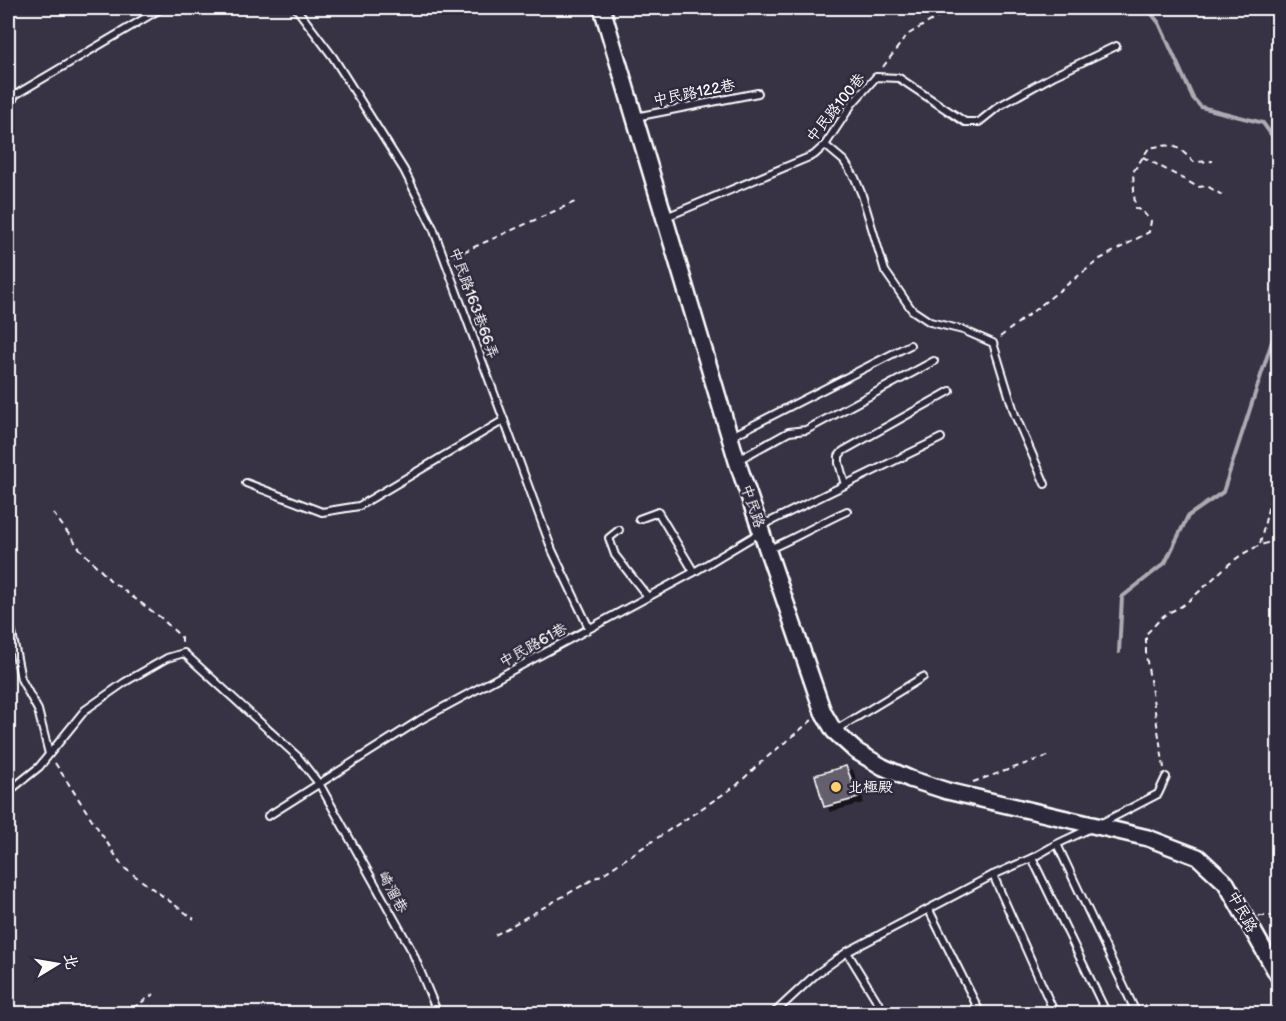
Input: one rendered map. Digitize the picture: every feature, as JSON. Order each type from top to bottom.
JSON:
[{"type":"street","name":"中民路","points":[[602,8],[737,461],[823,712],[834,731],[856,751],[910,779],[947,791],[1148,838],[1198,857],[1226,883],[1278,975]]},
{"type":"lane","points":[[8,118],[15,95],[162,8]]},
{"type":"lane","name":"中民路163巷66弄","points":[[296,8],[333,57],[404,170],[433,228],[552,550],[589,628]]},
{"type":"lane","name":"中民路100巷","points":[[664,218],[814,155],[825,145],[852,104],[876,77],[899,78],[965,122],[979,122],[1008,100],[1116,46]]},
{"type":"lane","name":"中民路122巷","points":[[634,117],[758,93]]},
{"type":"lane","points":[[825,145],[843,161],[855,178],[885,271],[912,310],[930,322],[963,330],[993,343],[1015,416],[1045,484]]},
{"type":"lane","points":[[730,437],[910,345]]},
{"type":"lane","points":[[737,461],[789,432],[806,430],[934,361]]},
{"type":"lane","points":[[846,485],[839,463],[839,456],[843,451],[950,391]]},
{"type":"lane","points":[[246,483],[322,512],[359,506],[504,420]]},
{"type":"lane","name":"中民路61巷","points":[[268,816],[420,720],[694,572],[761,532],[765,524],[941,438]]},
{"type":"lane","points":[[768,549],[792,540],[816,525],[847,511]]},
{"type":"lane","points":[[639,519],[658,512],[694,572]]},
{"type":"lane","points":[[620,530],[609,538],[615,555],[647,596]]},
{"type":"lane","points":[[8,595],[11,628],[21,679],[38,710],[49,754]]},
{"type":"lane","points":[[8,792],[39,767],[85,710],[125,682],[167,658],[184,653],[267,726],[298,757],[320,785]]},
{"type":"lane","points":[[834,731],[923,677]]},
{"type":"lane","points":[[773,1014],[815,975],[847,952],[993,875],[1032,858],[1057,843],[1158,794],[1166,777]]},
{"type":"lane","name":"崎溜巷","points":[[320,785],[412,951],[438,1014]]},
{"type":"lane","points":[[1057,843],[1134,1008]]},
{"type":"lane","points":[[1032,858],[1107,1014]]},
{"type":"lane","points":[[993,875],[1055,1014]]},
{"type":"lane","points":[[929,910],[981,1014]]},
{"type":"lane","points":[[847,952],[885,1014]]},
{"type":"path","points":[[876,77],[907,35],[953,8]]},
{"type":"path","points":[[993,343],[1101,259],[1149,232],[1152,221],[1142,211],[1135,208],[1133,172],[1149,148],[1169,144],[1180,149],[1194,162],[1213,161]]},
{"type":"path","points":[[1143,156],[1198,187],[1206,186],[1222,195]]},
{"type":"path","points":[[446,260],[575,202]]},
{"type":"path","points":[[1260,544],[1270,500],[1278,481]]},
{"type":"path","points":[[53,513],[80,549],[111,580],[160,617],[182,638],[184,653]]},
{"type":"path","points":[[1166,777],[1146,655],[1146,634],[1165,615],[1182,606],[1246,551],[1260,544],[1278,540]]},
{"type":"path","points":[[495,935],[606,872],[737,786],[760,763],[823,712]]},
{"type":"path","points":[[49,754],[123,867],[194,919]]},
{"type":"path","points":[[970,783],[1048,756]]},
{"type":"path","points":[[124,1014],[154,994]]},
{"type":"building","name":"北極殿","points":[[846,766],[858,798],[824,807],[815,775]]},
{"type":"waterway","points":[[1147,8],[1159,23],[1193,98],[1201,107],[1263,123],[1278,144]]},
{"type":"waterway","points":[[1119,652],[1122,597],[1165,563],[1188,516],[1223,492],[1278,323]]},
{"type":"place","name":"北極殿","points":[[836,787]]}]
